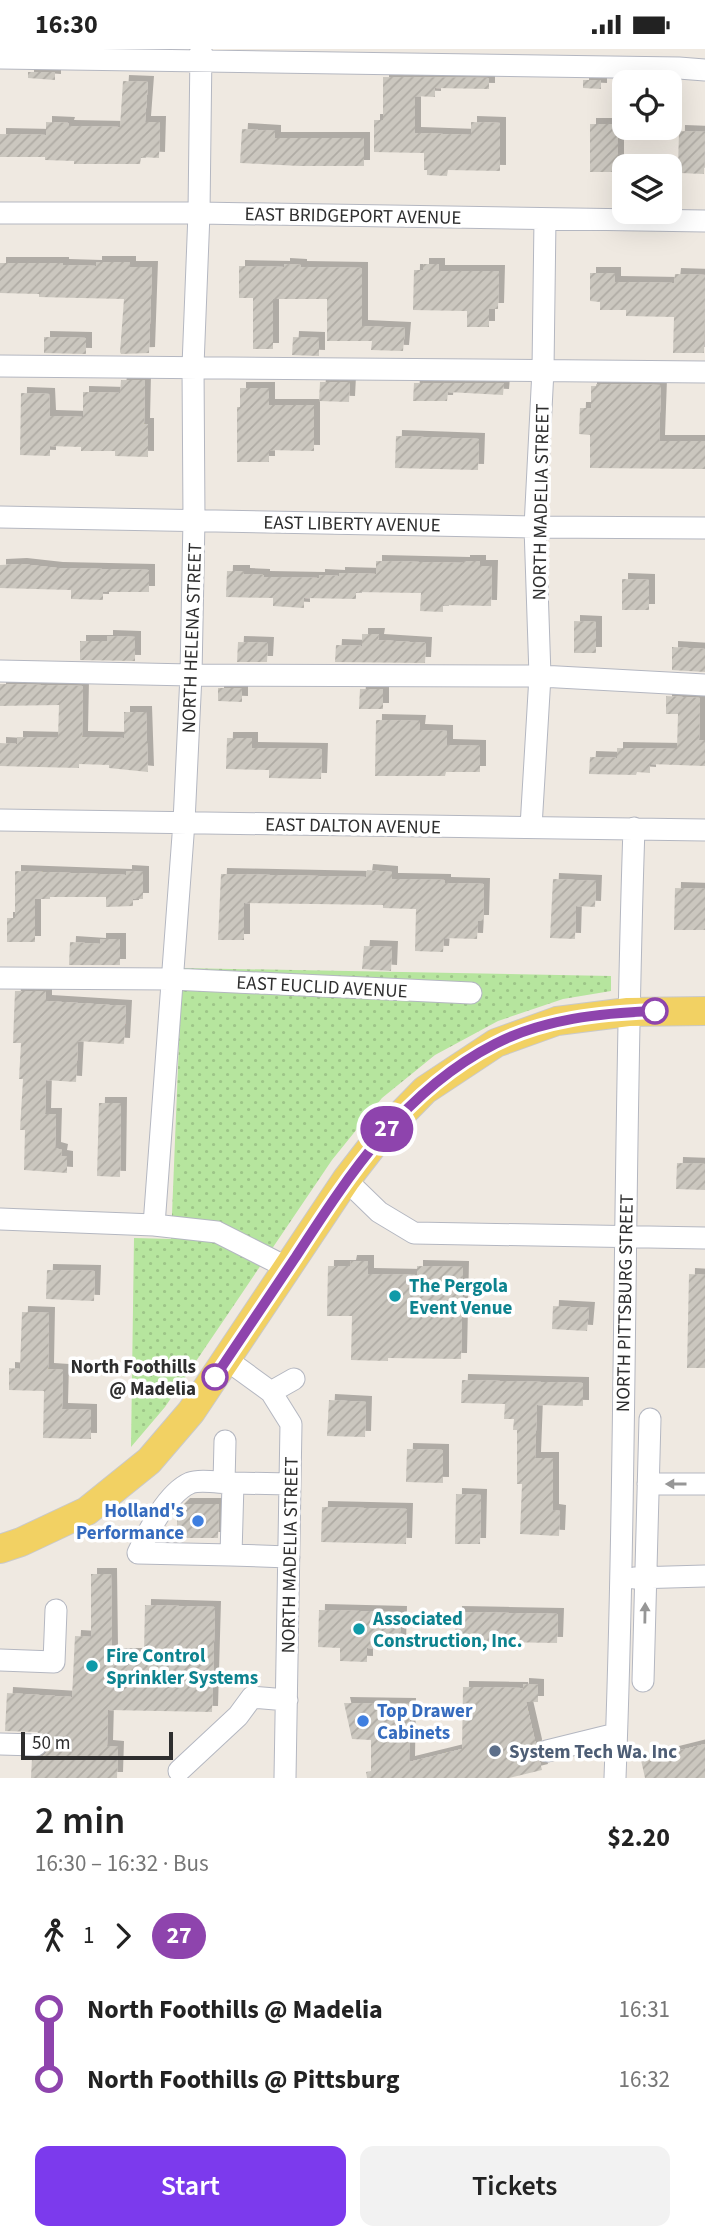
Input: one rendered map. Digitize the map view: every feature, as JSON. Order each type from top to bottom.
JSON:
[{"type":"main road","points":[[0,1549],[22,1542],[87,1511],[149,1461],[191,1412],[346,1180],[380,1136],[425,1090],[496,1043],[557,1021],[628,1012],[705,1011]]},
{"type":"street","points":[[0,58],[201,55],[705,70]]},
{"type":"street","name":"NORTH HELENA STREET","points":[[154,1225],[184,823],[191,675],[194,519],[192,366],[199,213],[201,55]]},
{"type":"street","name":"EAST BRIDGEPORT AVENUE","points":[[0,213],[199,213],[705,221]]},
{"type":"street","name":"NORTH MADELIA STREET","points":[[531,827],[540,676],[536,527],[543,370],[545,219]]},
{"type":"street","points":[[0,366],[705,372]]},
{"type":"street","name":"EAST LIBERTY AVENUE","points":[[0,517],[705,528]]},
{"type":"street","points":[[0,671],[191,675],[540,676],[705,685]]},
{"type":"street","name":"EAST DALTON AVENUE","points":[[0,820],[705,830]]},
{"type":"street","name":"NORTH PITTSBURG STREET","points":[[615,1778],[628,1012],[634,828]]},
{"type":"street","name":"EAST EUCLID AVENUE","points":[[0,978],[172,979],[471,993]]},
{"type":"street","points":[[346,1180],[379,1212],[414,1233],[705,1238]]},
{"type":"street","points":[[0,1219],[154,1225],[217,1232],[288,1268]]},
{"type":"street","name":"NORTH MADELIA STREET","points":[[227,1360],[271,1392],[291,1424],[285,1778]]},
{"type":"street","points":[[271,1392],[294,1380]]},
{"type":"street","points":[[643,1681],[650,1419]]},
{"type":"street","points":[[225,1441],[231,1555]]},
{"type":"street","points":[[289,1556],[138,1553],[151,1527],[174,1494],[191,1482],[290,1485]]},
{"type":"street","points":[[648,1484],[705,1484]]},
{"type":"street","points":[[620,1579],[705,1576]]},
{"type":"street","points":[[0,1660],[54,1662],[57,1610]]},
{"type":"street","points":[[179,1770],[238,1716],[252,1697],[287,1700]]},
{"type":"street","points":[[547,1751],[616,1734]]},
{"type":"street","points":[[0,1744],[36,1745]]},
{"type":"green space","points":[[182,968],[611,976],[611,991],[563,999],[498,1021],[435,1055],[382,1098],[332,1160],[165,1407],[131,1447],[134,1238],[171,1239]]},
{"type":"building","points":[[28,72],[55,72],[55,80],[28,78]]},
{"type":"building","points":[[383,77],[489,78],[489,89],[435,88],[435,97],[415,96],[415,133],[471,135],[471,122],[500,123],[500,171],[448,170],[447,176],[427,175],[427,170],[424,170],[424,153],[374,152],[374,120],[383,120]]},
{"type":"building","points":[[583,80],[601,80],[601,89],[583,88]]},
{"type":"building","points":[[123,81],[148,82],[145,122],[160,122],[159,158],[141,157],[140,164],[74,164],[74,161],[45,160],[45,157],[0,157],[0,134],[46,135],[46,122],[69,123],[68,126],[120,127]]},
{"type":"building","points":[[590,124],[612,124],[612,140],[618,140],[618,154],[612,154],[612,172],[590,172]]},
{"type":"building","points":[[242,129],[275,131],[275,138],[364,138],[364,166],[240,163]]},
{"type":"building","points":[[682,131],[705,132],[704,174],[682,173],[682,154],[678,154]]},
{"type":"building","points":[[96,262],[130,262],[130,267],[152,267],[149,353],[120,352],[124,299],[39,297],[39,294],[0,293],[0,263],[96,266]]},
{"type":"building","points":[[284,264],[301,267],[362,268],[362,326],[405,328],[403,351],[371,350],[372,341],[327,341],[327,299],[273,299],[273,349],[253,349],[253,298],[239,298],[239,266],[284,267]]},
{"type":"building","points":[[423,264],[439,264],[439,271],[499,271],[498,309],[489,309],[489,327],[467,327],[467,311],[413,310],[414,270],[423,270]]},
{"type":"building","points":[[590,273],[615,273],[615,282],[674,283],[675,274],[705,275],[704,353],[673,353],[674,317],[626,316],[626,310],[600,310],[600,302],[590,301]]},
{"type":"building","points":[[44,337],[86,338],[86,354],[44,353]]},
{"type":"building","points":[[293,337],[319,338],[319,356],[292,355]]},
{"type":"building","points":[[121,380],[145,380],[144,424],[148,424],[148,457],[115,456],[115,451],[81,451],[81,447],[50,446],[50,456],[20,455],[21,393],[49,394],[50,416],[83,417],[83,392],[120,393]]},
{"type":"building","points":[[320,382],[350,382],[349,402],[319,401]]},
{"type":"building","points":[[414,383],[504,383],[503,395],[448,392],[447,401],[413,401]]},
{"type":"building","points":[[661,385],[659,441],[705,441],[705,469],[590,468],[590,435],[579,434],[580,408],[591,408],[591,386]]},
{"type":"building","points":[[240,388],[269,388],[269,405],[314,405],[314,451],[269,450],[269,462],[237,462],[237,407],[240,407]]},
{"type":"building","points":[[396,436],[479,439],[478,470],[395,468]]},
{"type":"building","points":[[376,561],[480,561],[480,566],[492,566],[491,606],[443,605],[443,612],[420,611],[421,593],[356,592],[356,599],[304,598],[304,608],[273,606],[273,598],[226,597],[227,571],[244,571],[244,574],[264,577],[319,578],[319,575],[339,576],[339,573],[376,574]]},
{"type":"building","points":[[21,564],[57,568],[149,570],[149,592],[103,592],[103,600],[71,599],[71,590],[0,588],[0,565]]},
{"type":"building","points":[[622,579],[649,580],[649,610],[622,610]]},
{"type":"building","points":[[574,621],[596,622],[596,653],[574,653]]},
{"type":"building","points":[[362,634],[379,634],[378,640],[426,643],[425,663],[335,662],[336,645],[362,646]]},
{"type":"building","points":[[107,636],[135,637],[135,661],[80,660],[80,641],[107,641]]},
{"type":"building","points":[[238,642],[268,643],[267,662],[237,662]]},
{"type":"building","points":[[672,647],[705,649],[705,672],[672,670]]},
{"type":"building","points":[[0,684],[83,686],[82,737],[124,738],[124,712],[146,712],[148,772],[109,768],[109,765],[79,764],[79,768],[0,766],[0,743],[17,744],[17,737],[58,738],[59,705],[0,706]]},
{"type":"building","points":[[218,688],[242,688],[242,702],[218,701]]},
{"type":"building","points":[[360,689],[383,689],[383,709],[359,709]]},
{"type":"building","points":[[666,696],[700,698],[699,740],[705,740],[705,766],[650,764],[650,773],[589,774],[590,757],[617,758],[617,748],[677,749],[678,714],[666,714]]},
{"type":"building","points":[[376,720],[420,721],[419,730],[447,731],[447,745],[480,746],[480,772],[446,772],[445,776],[375,776]]},
{"type":"building","points":[[227,738],[252,738],[252,748],[322,749],[321,779],[269,778],[269,770],[226,769]]},
{"type":"building","points":[[367,870],[392,872],[392,879],[484,884],[483,921],[478,921],[477,939],[444,938],[443,952],[415,951],[416,909],[383,908],[383,905],[244,903],[244,940],[218,940],[221,874],[366,877]]},
{"type":"building","points":[[15,871],[126,875],[126,871],[143,872],[143,899],[133,899],[133,906],[106,907],[106,897],[35,899],[35,942],[7,942],[7,918],[15,918]]},
{"type":"building","points":[[553,879],[596,881],[595,907],[576,906],[575,939],[550,938]]},
{"type":"building","points":[[675,888],[705,889],[705,930],[674,930]]},
{"type":"building","points":[[100,939],[120,939],[120,965],[69,965],[70,942],[100,944]]},
{"type":"building","points":[[364,946],[392,947],[391,971],[362,969]]},
{"type":"building","points":[[15,991],[46,991],[46,1001],[126,1006],[124,1044],[78,1041],[76,1082],[46,1080],[45,1114],[56,1114],[55,1148],[62,1150],[61,1156],[67,1157],[67,1173],[24,1170],[25,1130],[20,1130],[23,1079],[19,1079],[21,1043],[13,1043]]},
{"type":"building","points":[[99,1103],[121,1103],[120,1177],[97,1176]]},
{"type":"building","points":[[677,1163],[705,1164],[705,1190],[676,1189]]},
{"type":"building","name":"The Pergola Event Venue","points":[[351,1261],[368,1261],[368,1274],[417,1275],[417,1266],[463,1267],[461,1359],[351,1360],[352,1316],[327,1316],[328,1266],[350,1266]]},
{"type":"building","points":[[47,1270],[95,1271],[94,1301],[46,1299]]},
{"type":"building","points":[[689,1274],[705,1275],[705,1368],[687,1368]]},
{"type":"building","points":[[553,1306],[589,1308],[587,1331],[552,1329]]},
{"type":"building","points":[[22,1312],[49,1313],[48,1369],[63,1370],[62,1409],[91,1410],[91,1439],[43,1438],[44,1391],[9,1390],[9,1368],[20,1369]]},
{"type":"building","points":[[462,1380],[583,1383],[583,1406],[537,1405],[535,1458],[553,1458],[553,1510],[560,1511],[559,1536],[520,1534],[522,1484],[517,1484],[517,1430],[513,1430],[514,1419],[504,1419],[505,1404],[461,1403]]},
{"type":"building","points":[[329,1400],[366,1402],[365,1437],[327,1436]]},
{"type":"building","points":[[407,1449],[443,1450],[443,1483],[406,1482]]},
{"type":"building","points":[[456,1494],[481,1495],[480,1544],[455,1544]]},
{"type":"building","name":"Holland's Performance","points":[[184,1504],[219,1504],[218,1538],[177,1538],[177,1511]]},
{"type":"building","points":[[322,1507],[407,1509],[406,1544],[321,1542]]},
{"type":"building","points":[[91,1574],[111,1574],[112,1654],[144,1654],[145,1605],[215,1607],[212,1712],[108,1710],[107,1746],[118,1747],[117,1778],[31,1778],[32,1758],[42,1757],[47,1752],[48,1739],[37,1732],[5,1731],[7,1693],[72,1697],[75,1636],[91,1637]]},
{"type":"building","name":"Associated Construction, Inc.","points":[[319,1610],[401,1612],[400,1649],[367,1648],[367,1662],[340,1661],[340,1648],[318,1647]]},
{"type":"building","points":[[456,1612],[558,1614],[557,1643],[455,1641]]},
{"type":"building","points":[[523,1684],[538,1685],[538,1702],[526,1702],[536,1745],[535,1755],[542,1770],[509,1778],[367,1778],[366,1772],[371,1771],[371,1740],[352,1739],[344,1703],[410,1704],[409,1762],[462,1749],[463,1687],[522,1688],[523,1691]]},
{"type":"building","points":[[705,1744],[705,1778],[645,1778],[641,1760]]},
{"type":"bus line","name":"27","points":[[215,1377],[346,1180],[380,1136],[425,1090],[496,1043],[557,1021],[655,1011]]},
{"type":"place","name":"The Pergola Event Venue","points":[[395,1296]]},
{"type":"place","name":"North Foothills @ Madelia","points":[[215,1377]]},
{"type":"place","name":"Holland's Performance","points":[[198,1521]]},
{"type":"place","name":"Associated Construction, Inc.","points":[[359,1629]]},
{"type":"place","name":"Fire Control Sprinkler Systems","points":[[92,1666]]},
{"type":"place","name":"Top Drawer Cabinets","points":[[363,1721]]},
{"type":"place","name":"System Tech Wa. Inc","points":[[495,1751]]}]
